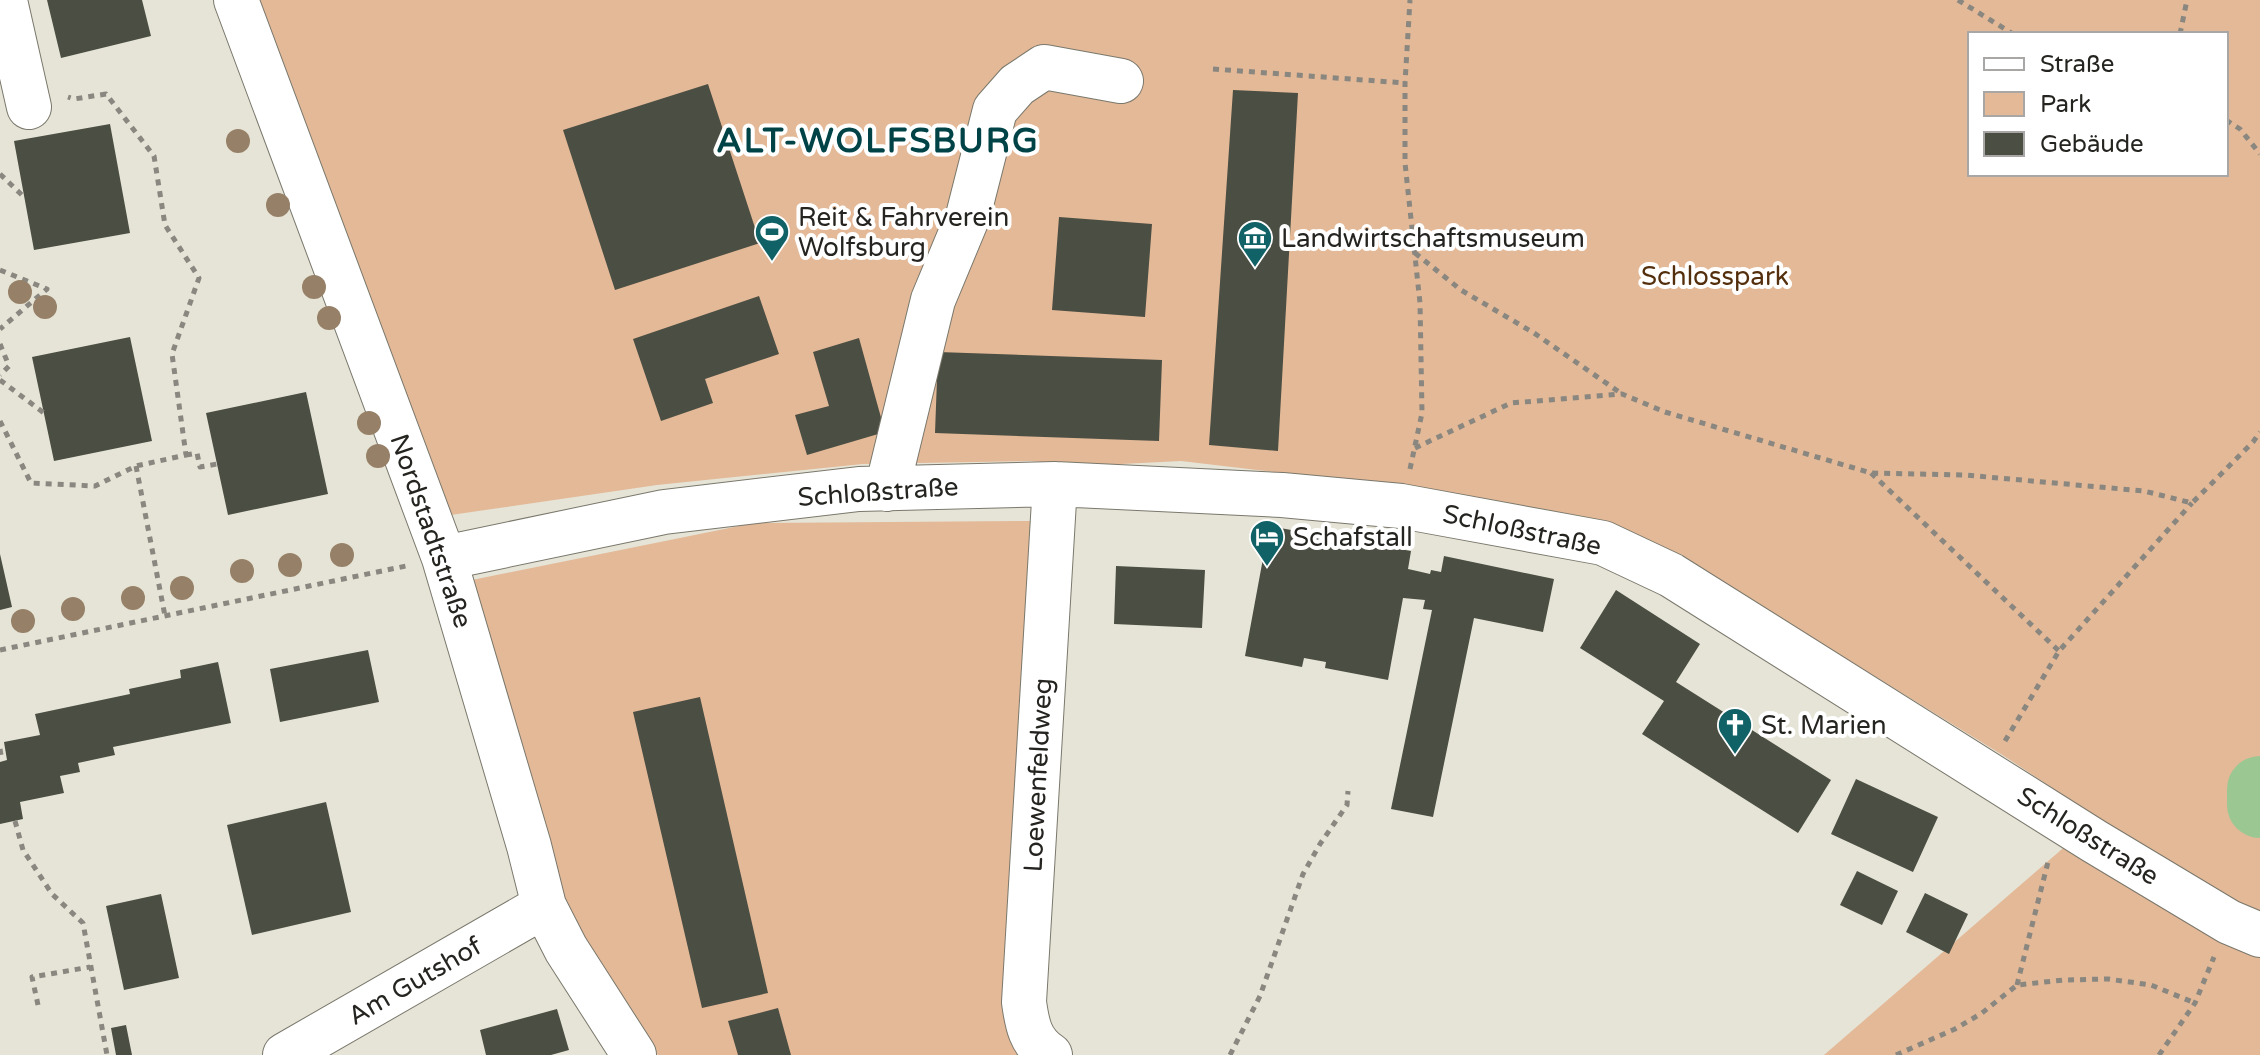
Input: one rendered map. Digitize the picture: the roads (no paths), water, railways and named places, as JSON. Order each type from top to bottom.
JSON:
[{"type":"street","points":[[0,0],[6,5],[47,101]]},
{"type":"street","name":"Nordstadtstraße","points":[[236,0],[444,558],[544,906],[566,949],[634,1055]]},
{"type":"street","points":[[887,489],[933,300],[968,216],[995,110],[1017,85],[1044,67],[1121,81]]},
{"type":"street","name":"Schloßstraße","points":[[444,558],[664,512],[859,489],[1055,484],[1282,495],[1401,506],[1603,543],[1671,575],[2059,819],[2244,929]]},
{"type":"street","name":"Loewenfeldweg","points":[[1050,1055],[1040,1049],[1027,1028],[1024,1002],[1055,484]]},
{"type":"street","name":"Am Gutshof","points":[[285,1055],[544,906]]},
{"type":"waterway","points":[[2260,789],[2260,805]]},
{"type":"place","name":"Reit & Fahrverein Wolfsburg","points":[[772,263]]},
{"type":"place","name":"Landwirtschaftsmuseum","points":[[1255,269]]},
{"type":"place","name":"Schafstall","points":[[1267,568]]},
{"type":"place","name":"St. Marien","points":[[1735,756]]},
{"type":"district","name":"ALT-WOLFSBURG","points":[[878,141]]},
{"type":"park label","name":"Schlosspark","points":[[1715,276]]}]
